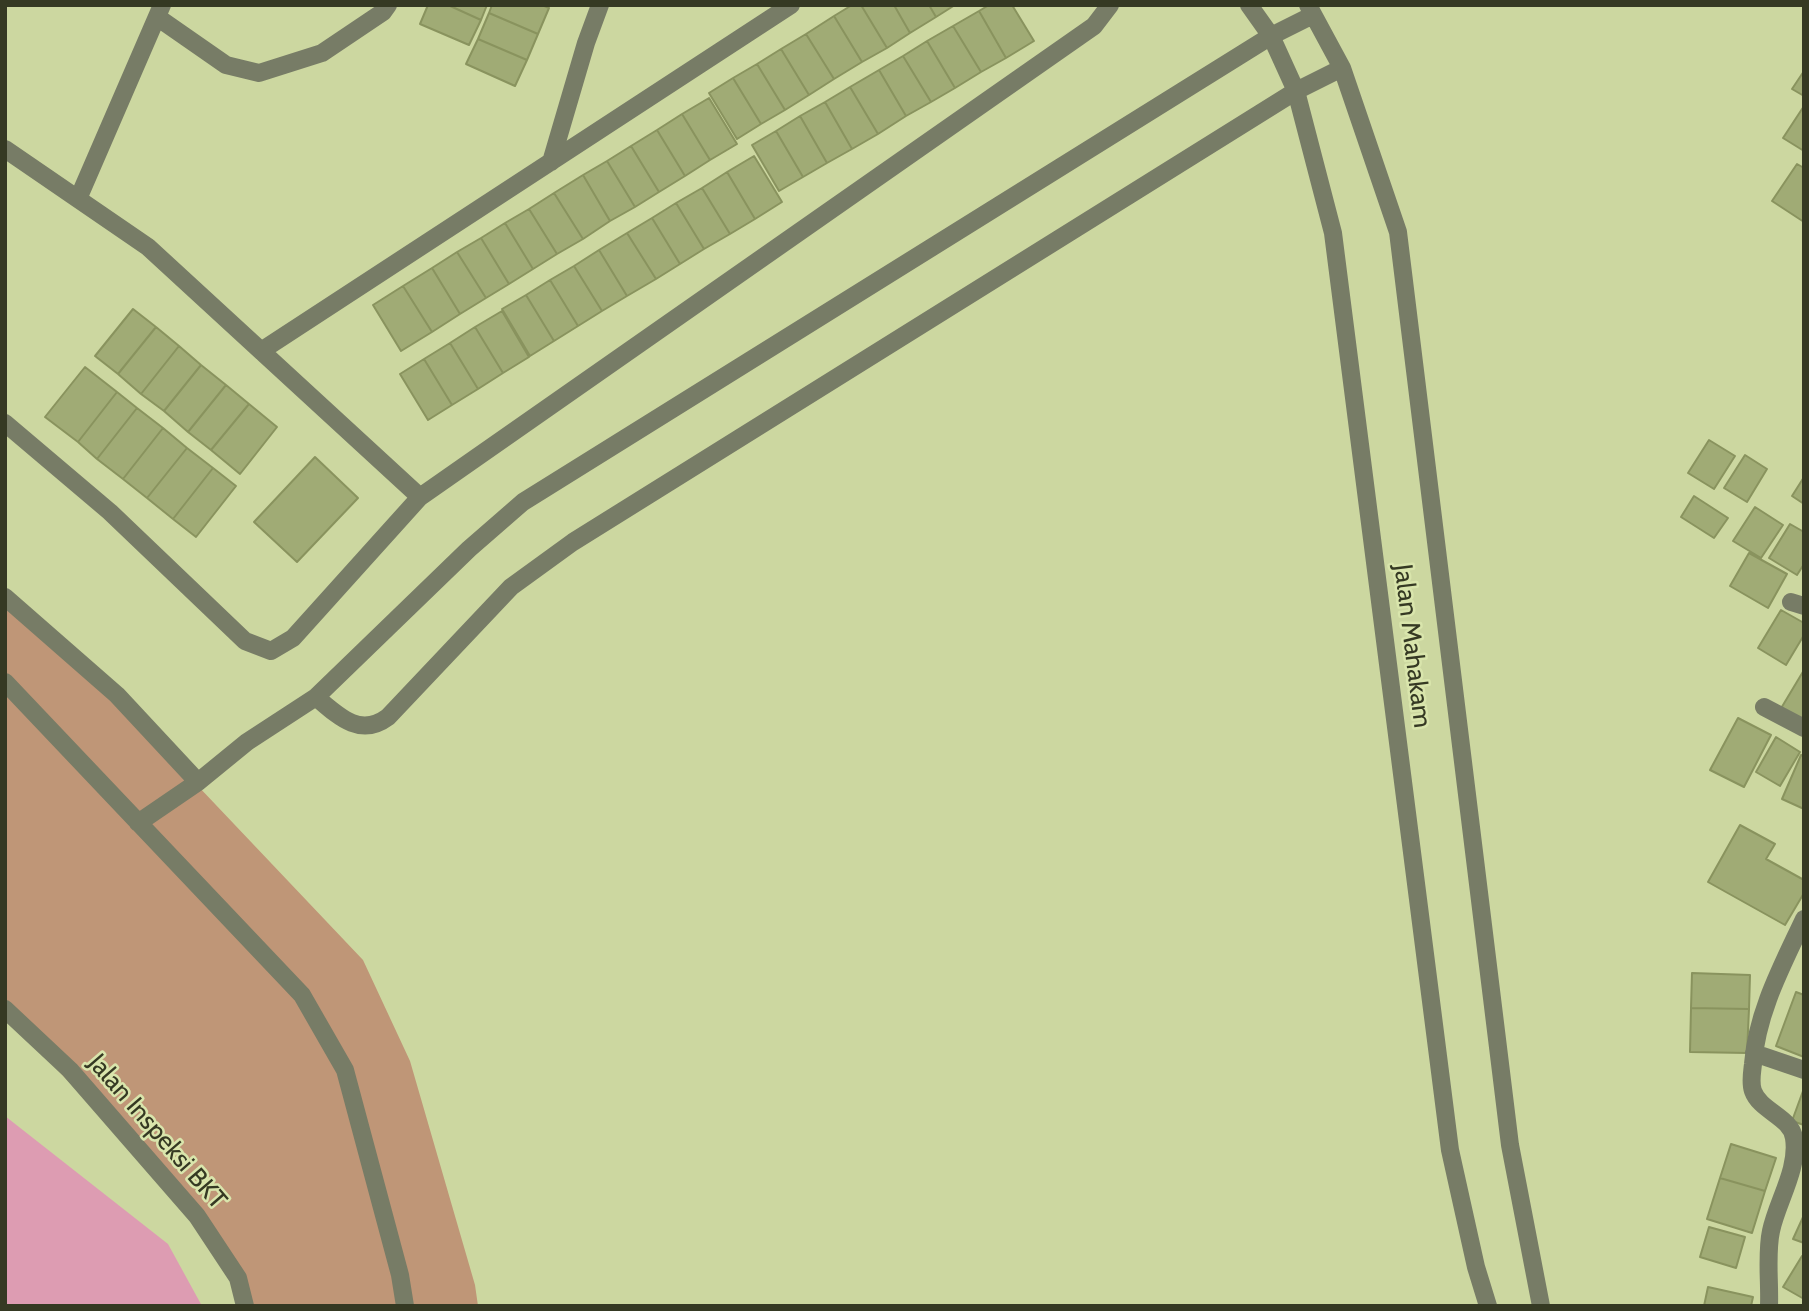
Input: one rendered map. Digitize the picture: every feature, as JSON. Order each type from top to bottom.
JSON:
[{"type":"street","points":[[78,199],[160,11],[226,65],[259,73],[322,53],[383,12],[388,5]]},
{"type":"street","points":[[551,162],[600,5]]},
{"type":"street","points":[[261,351],[790,5]]},
{"type":"street","points":[[5,423],[110,512],[245,641],[271,651],[293,638],[420,497],[1094,26],[1111,5]]},
{"type":"street","name":"Jalan Mahakam","points":[[1249,5],[1270,36],[1296,91],[1334,233],[1450,1150],[1476,1267],[1488,1306]]},
{"type":"street","points":[[138,823],[198,782],[247,742],[316,697],[469,549],[523,502],[1311,10]]},
{"type":"street","name":"Jalan Mahakam","points":[[1311,10],[1342,68],[1398,232],[1510,1145],[1541,1306]]},
{"type":"street","points":[[316,697],[334,713],[352,723],[366,726],[377,724],[388,717],[511,587],[573,542],[1296,91],[1342,68]]},
{"type":"street","points":[[5,149],[148,247],[420,497]]},
{"type":"street","points":[[5,597],[117,695],[198,782]]},
{"type":"street","points":[[5,682],[302,995],[345,1070],[400,1275],[405,1306]]},
{"type":"street","points":[[1764,707],[1804,728]]},
{"type":"street","points":[[1769,1306],[1770,1233],[1793,1160],[1794,1137],[1789,1127],[1760,1102],[1753,1092],[1754,1053],[1766,1001],[1804,919]]},
{"type":"street","name":"Jalan Inspeksi BKT","points":[[5,1009],[70,1070],[197,1216],[238,1278],[245,1306]]},
{"type":"street","points":[[1754,1053],[1804,1070]]},
{"type":"shaded area","points":[[5,597],[197,785],[363,960],[410,1061],[475,1285],[478,1306],[245,1306],[197,1216],[5,1015]]},
{"type":"shaded area","points":[[5,1116],[168,1244],[202,1306],[5,1306]]},
{"type":"building","points":[[428,5],[448,5],[481,20],[469,45],[420,24]]},
{"type":"building","points":[[448,5],[487,5],[481,20]]},
{"type":"building","points":[[492,5],[542,5],[549,8],[538,34],[489,13]]},
{"type":"building","points":[[852,5],[861,5],[887,48],[862,62],[834,16]]},
{"type":"building","points":[[861,5],[894,5],[910,33],[887,48]]},
{"type":"building","points":[[894,5],[929,5],[936,17],[910,33]]},
{"type":"building","points":[[929,5],[955,5],[936,17]]},
{"type":"building","points":[[989,5],[1012,5],[1034,41],[1006,58],[979,11]]},
{"type":"building","points":[[979,11],[1006,58],[981,72],[953,26]]},
{"type":"building","points":[[489,13],[538,34],[527,60],[478,39]]},
{"type":"building","points":[[834,16],[862,62],[834,79],[806,34]]},
{"type":"building","points":[[953,26],[981,72],[955,88],[927,41]]},
{"type":"building","points":[[806,34],[834,79],[809,95],[781,49]]},
{"type":"building","points":[[478,39],[527,60],[515,86],[466,64]]},
{"type":"building","points":[[927,41],[955,88],[931,102],[903,56]]},
{"type":"building","points":[[781,49],[809,95],[785,110],[757,64]]},
{"type":"building","points":[[903,56],[931,102],[906,116],[879,70]]},
{"type":"building","points":[[757,64],[785,110],[761,124],[733,78]]},
{"type":"building","points":[[879,70],[906,116],[878,134],[850,87]]},
{"type":"building","points":[[1804,71],[1804,96],[1792,89]]},
{"type":"building","points":[[733,78],[761,124],[737,139],[709,93]]},
{"type":"building","points":[[850,87],[878,134],[852,149],[825,102]]},
{"type":"building","points":[[709,98],[737,144],[710,160],[682,114]]},
{"type":"building","points":[[825,102],[852,149],[827,163],[800,116]]},
{"type":"building","points":[[1804,106],[1804,151],[1783,138]]},
{"type":"building","points":[[682,114],[710,160],[685,176],[657,130]]},
{"type":"building","points":[[800,116],[827,163],[803,177],[776,131]]},
{"type":"building","points":[[657,130],[685,176],[659,192],[631,146]]},
{"type":"building","points":[[776,131],[803,177],[779,191],[752,145]]},
{"type":"building","points":[[631,146],[659,192],[635,207],[607,161]]},
{"type":"building","points":[[754,156],[782,202],[755,219],[727,172]]},
{"type":"building","points":[[607,161],[635,207],[610,221],[583,175]]},
{"type":"building","points":[[1797,164],[1804,168],[1804,222],[1772,201]]},
{"type":"building","points":[[727,172],[755,219],[730,234],[702,188]]},
{"type":"building","points":[[583,175],[610,221],[583,239],[554,193]]},
{"type":"building","points":[[702,188],[730,234],[704,249],[676,203]]},
{"type":"building","points":[[554,193],[583,239],[557,254],[529,209]]},
{"type":"building","points":[[676,203],[704,249],[680,264],[652,218]]},
{"type":"building","points":[[529,209],[557,254],[533,269],[505,223]]},
{"type":"building","points":[[652,218],[680,264],[656,279],[627,233]]},
{"type":"building","points":[[505,223],[533,269],[509,284],[481,238]]},
{"type":"building","points":[[627,233],[656,279],[627,296],[599,250]]},
{"type":"building","points":[[481,238],[509,284],[486,298],[457,252]]},
{"type":"building","points":[[599,250],[627,296],[602,311],[574,266]]},
{"type":"building","points":[[457,252],[486,298],[460,314],[432,268]]},
{"type":"building","points":[[574,266],[602,311],[578,326],[550,280]]},
{"type":"building","points":[[432,268],[460,314],[432,332],[403,286]]},
{"type":"building","points":[[550,280],[578,326],[554,341],[526,295]]},
{"type":"building","points":[[403,286],[432,332],[401,351],[373,305]]},
{"type":"building","points":[[526,295],[554,341],[530,356],[502,309]]},
{"type":"building","points":[[133,309],[156,327],[118,374],[95,356]]},
{"type":"building","points":[[502,311],[529,357],[503,373],[475,327]]},
{"type":"building","points":[[156,327],[179,346],[141,394],[118,374]]},
{"type":"building","points":[[475,327],[503,373],[478,389],[450,343]]},
{"type":"building","points":[[450,343],[478,389],[452,405],[424,359]]},
{"type":"building","points":[[179,346],[201,365],[164,411],[141,394]]},
{"type":"building","points":[[424,359],[452,405],[428,420],[400,374]]},
{"type":"building","points":[[201,365],[226,385],[188,432],[164,411]]},
{"type":"building","points":[[85,367],[117,392],[78,442],[45,417]]},
{"type":"building","points":[[226,385],[249,404],[211,450],[188,432]]},
{"type":"building","points":[[117,392],[137,408],[97,459],[78,442]]},
{"type":"building","points":[[249,404],[277,427],[240,474],[211,450]]},
{"type":"building","points":[[137,408],[163,428],[123,479],[97,459]]},
{"type":"building","points":[[163,428],[187,448],[147,498],[123,479]]},
{"type":"building","points":[[1709,440],[1735,456],[1714,489],[1688,473]]},
{"type":"building","points":[[187,448],[213,468],[173,519],[147,498]]},
{"type":"building","points":[[1745,455],[1767,469],[1747,502],[1724,488]]},
{"type":"building","points":[[315,457],[358,498],[297,562],[254,522]]},
{"type":"building","points":[[213,468],[236,486],[196,537],[173,519]]},
{"type":"building","points":[[1804,477],[1804,504],[1792,496]]},
{"type":"building","points":[[1694,496],[1728,518],[1714,538],[1681,517]]},
{"type":"building","points":[[1755,507],[1783,525],[1761,558],[1733,541]]},
{"type":"building","points":[[1790,524],[1804,532],[1804,564],[1797,575],[1769,558]]},
{"type":"building","points":[[1749,553],[1787,574],[1768,608],[1730,586]]},
{"type":"building","points":[[1781,610],[1804,623],[1804,635],[1786,665],[1758,648]]},
{"type":"building","points":[[1804,670],[1804,724],[1780,710]]},
{"type":"building","points":[[1738,718],[1771,735],[1744,787],[1710,770]]},
{"type":"building","points":[[1776,737],[1800,752],[1780,786],[1756,772]]},
{"type":"building","points":[[1801,755],[1804,756],[1804,809],[1782,799]]},
{"type":"building","points":[[1740,825],[1775,844],[1766,859],[1804,880],[1804,893],[1785,925],[1708,882]]},
{"type":"building","points":[[1692,973],[1750,975],[1749,1009],[1691,1008]]},
{"type":"building","points":[[1796,992],[1804,995],[1804,1057],[1776,1046]]},
{"type":"building","points":[[1691,1008],[1749,1009],[1747,1053],[1690,1052]]},
{"type":"building","points":[[1804,1091],[1804,1125],[1792,1121]]},
{"type":"building","points":[[1731,1144],[1776,1158],[1765,1191],[1720,1178]]},
{"type":"building","points":[[1720,1178],[1765,1191],[1752,1233],[1707,1219]]},
{"type":"building","points":[[1804,1215],[1804,1243],[1793,1239]]},
{"type":"building","points":[[1709,1227],[1745,1237],[1736,1268],[1700,1257]]},
{"type":"building","points":[[1802,1256],[1804,1257],[1804,1299],[1783,1287]]},
{"type":"building","points":[[1708,1287],[1753,1297],[1751,1306],[1704,1306]]}]
